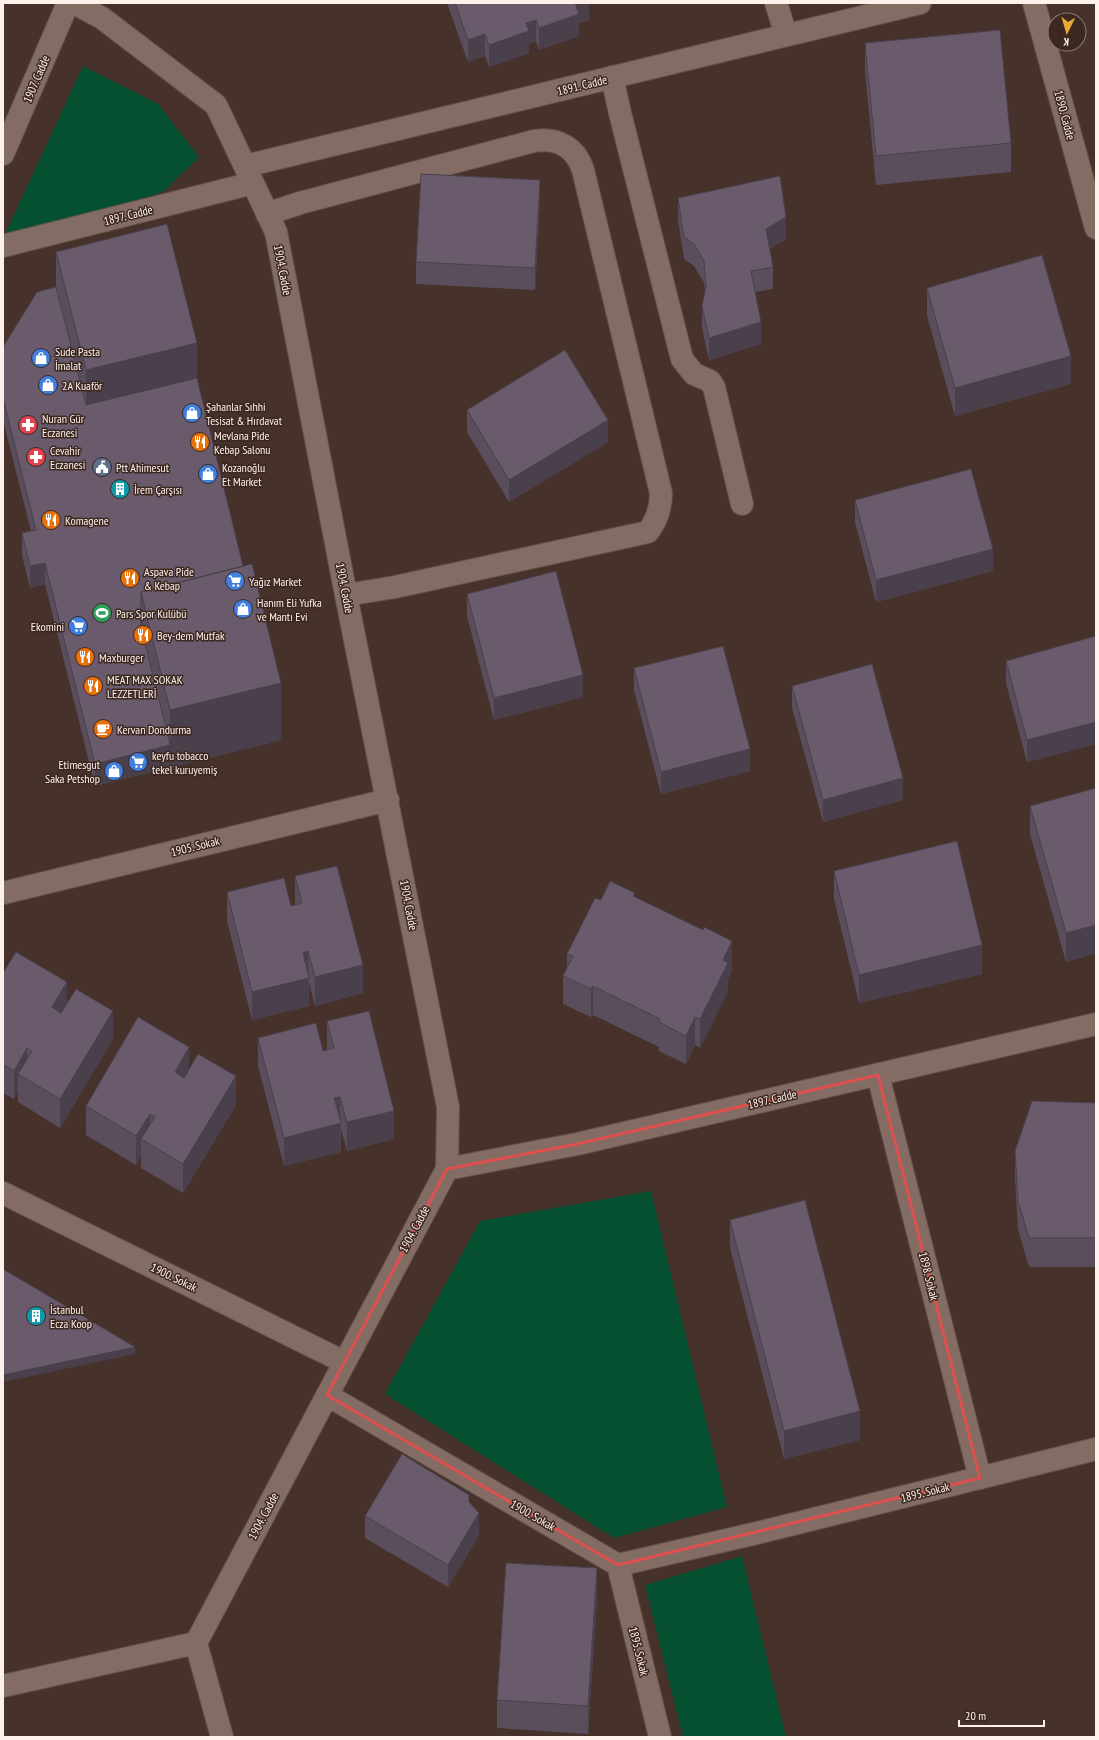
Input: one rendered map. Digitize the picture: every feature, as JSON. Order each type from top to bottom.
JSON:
[{"type":"street","name":"1907. Cadde","points":[[3,154],[68,3]]},
{"type":"street","name":"1904. Cadde","points":[[74,3],[102,18],[216,106],[276,232],[346,595],[448,1107],[447,1168],[196,1643]]},
{"type":"street","points":[[776,3],[786,35]]},
{"type":"street","name":"1891. Cadde","points":[[249,175],[612,77],[920,3]]},
{"type":"street","name":"1890. Cadde","points":[[1034,3],[1096,228]]},
{"type":"street","points":[[612,77],[682,359],[694,374],[710,381],[714,387],[742,504]]},
{"type":"street","points":[[267,214],[300,203],[534,141],[553,141],[562,143],[570,148],[576,154],[584,170],[661,493],[661,504],[658,515],[648,532],[402,585],[346,595]]},
{"type":"street","name":"1897. Cadde","points":[[3,246],[249,175]]},
{"type":"street","name":"1905. Sokak","points":[[3,893],[388,800]]},
{"type":"street","name":"1897. Cadde","points":[[447,1168],[577,1144],[1096,1024]]},
{"type":"street","name":"1898. Sokak","points":[[878,1075],[980,1478]]},
{"type":"street","name":"1900. Sokak","points":[[3,1193],[344,1362]]},
{"type":"street","name":"1900. Sokak","points":[[327,1395],[618,1565]]},
{"type":"street","name":"1895. Sokak","points":[[660,1737],[618,1565],[753,1534],[1096,1449]]},
{"type":"street","points":[[3,1686],[196,1643],[222,1737]]},
{"type":"highlighted area","points":[[878,1075],[980,1478],[618,1565],[327,1395],[447,1169],[577,1144]]},
{"type":"green space","points":[[83,66],[158,104],[199,157],[163,192],[20,236],[6,232]]},
{"type":"green space","points":[[651,1191],[727,1507],[614,1538],[385,1394],[480,1221]]},
{"type":"green space","points":[[742,1556],[786,1737],[683,1737],[645,1585]]},
{"type":"building","points":[[455,3],[575,3],[579,14],[539,28],[536,20],[526,23],[529,31],[489,45],[485,34],[468,40]]},
{"type":"building","points":[[1000,30],[1011,143],[876,156],[865,43]]},
{"type":"building","points":[[421,174],[540,180],[535,268],[416,262]]},
{"type":"building","points":[[780,176],[786,217],[766,229],[773,267],[751,271],[761,322],[709,338],[702,306],[706,287],[704,261],[694,244],[684,237],[678,198]]},
{"type":"building","points":[[167,224],[197,343],[86,370],[56,252]]},
{"type":"building","points":[[1042,255],[1071,356],[955,388],[927,288]]},
{"type":"building","name":"İrem Çarşısı","points":[[56,287],[86,405],[197,378],[243,566],[141,592],[141,627],[170,745],[95,764],[45,563],[30,566],[22,533],[36,530],[3,398],[3,347],[37,292]]},
{"type":"building","points":[[565,350],[608,420],[509,480],[467,410]]},
{"type":"building","points":[[971,469],[993,549],[876,580],[855,500]]},
{"type":"building","points":[[252,564],[281,683],[170,710],[141,592]]},
{"type":"building","points":[[556,571],[583,675],[494,698],[467,594]]},
{"type":"building","points":[[1096,636],[1096,722],[1027,740],[1006,661]]},
{"type":"building","points":[[723,646],[750,749],[661,772],[634,668]]},
{"type":"building","points":[[872,664],[903,778],[823,800],[792,686]]},
{"type":"building","points":[[1096,788],[1096,925],[1066,933],[1030,806]]},
{"type":"building","points":[[957,841],[982,945],[859,975],[834,871]]},
{"type":"building","points":[[337,866],[363,965],[315,977],[308,951],[303,953],[309,978],[252,992],[227,892],[284,878],[291,906],[302,903],[295,876]]},
{"type":"building","points":[[610,881],[635,893],[633,896],[703,930],[704,927],[732,941],[723,960],[728,963],[700,1019],[695,1017],[686,1036],[659,1022],[660,1019],[593,986],[591,989],[563,976],[573,956],[567,954],[595,898],[601,900]]},
{"type":"building","points":[[16,952],[67,982],[52,1007],[61,1013],[76,989],[113,1011],[60,1099],[18,1074],[32,1051],[27,1048],[14,1071],[3,1064],[3,973]]},
{"type":"building","points":[[369,1011],[394,1111],[347,1122],[340,1097],[334,1098],[341,1123],[284,1138],[258,1038],[316,1023],[323,1051],[334,1048],[327,1021]]},
{"type":"building","points":[[138,1017],[189,1047],[175,1072],[184,1078],[198,1054],[236,1076],[183,1164],[141,1139],[155,1117],[150,1114],[136,1136],[86,1106]]},
{"type":"building","points":[[1032,1101],[1096,1103],[1096,1238],[1029,1238],[1018,1201],[1015,1151]]},
{"type":"building","points":[[805,1200],[860,1411],[784,1431],[730,1220]]},
{"type":"building","name":"İstanbul Ecza Koop","points":[[3,1269],[135,1347],[3,1375]]},
{"type":"building","points":[[402,1454],[469,1495],[469,1502],[479,1513],[448,1565],[365,1516]]},
{"type":"building","points":[[506,1563],[597,1568],[588,1706],[497,1700]]},
{"type":"place","name":"Sude Pasta İmalat","points":[[41,358]]},
{"type":"place","name":"2A Kuaför","points":[[48,385]]},
{"type":"place","name":"Şahanlar Sıhhi Tesisat & Hırdavat","points":[[192,413]]},
{"type":"place","name":"Nuran Gür Eczanesi","points":[[28,425]]},
{"type":"place","name":"Mevlana Pide Kebap Salonu","points":[[200,442]]},
{"type":"place","name":"Cevahir Eczanesi","points":[[36,457]]},
{"type":"place","name":"Ptt Ahimesut","points":[[102,467]]},
{"type":"place","name":"Kozanoğlu Et Market","points":[[208,474]]},
{"type":"place","name":"İrem Çarşısı","points":[[120,489]]},
{"type":"place","name":"Komagene","points":[[51,520]]},
{"type":"place","name":"Aspava Pide & Kebap","points":[[130,578]]},
{"type":"place","name":"Yağız Market","points":[[235,581]]},
{"type":"place","name":"Hanım Eli Yufka ve Mantı Evi","points":[[243,609]]},
{"type":"place","name":"Pars Spor Kulübü","points":[[102,613]]},
{"type":"place","name":"Ekomini","points":[[78,626]]},
{"type":"place","name":"Bey-dem Mutfak","points":[[143,635]]},
{"type":"place","name":"Maxburger","points":[[85,657]]},
{"type":"place","name":"MEAT MAX SOKAK LEZZETLERİ","points":[[93,686]]},
{"type":"place","name":"Kervan Dondurma","points":[[103,729]]},
{"type":"place","name":"keyfu tobacco tekel kuruyemiş","points":[[138,762]]},
{"type":"place","name":"Etimesgut Saka Petshop","points":[[114,771]]},
{"type":"place","name":"İstanbul Ecza Koop","points":[[36,1316]]}]
